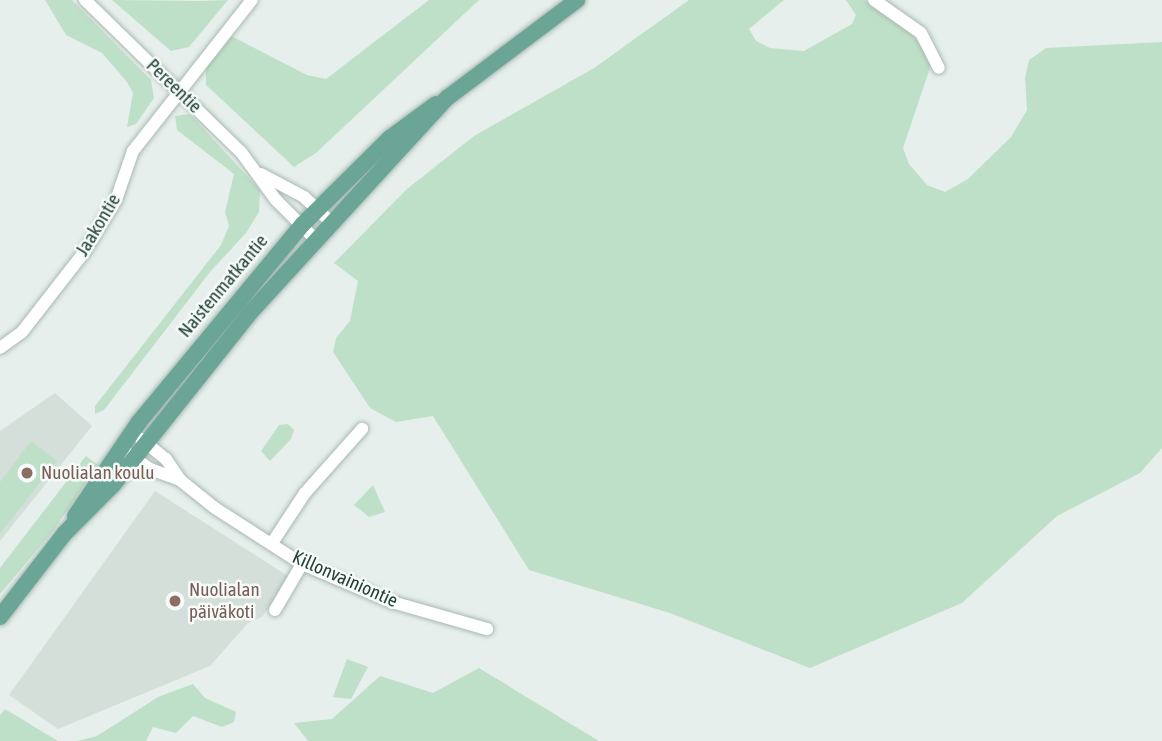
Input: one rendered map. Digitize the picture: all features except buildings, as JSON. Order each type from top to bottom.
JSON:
[{"type":"main road","name":"Naistenmatkantie","points":[[0,617],[65,533],[132,432],[302,225],[419,113],[447,98],[577,0]]},
{"type":"main road","name":"Naistenmatkantie","points":[[65,533],[134,458],[248,315],[447,98]]},
{"type":"street","name":"Pereentie","points":[[85,0],[261,174],[276,200],[316,240]]},
{"type":"street","name":"Jaakontie","points":[[0,348],[22,332],[85,251],[116,200],[133,152],[252,0]]},
{"type":"street","points":[[874,0],[921,33],[939,68]]},
{"type":"street","name":"Pereentie","points":[[261,174],[295,191],[332,223]]},
{"type":"street","points":[[272,543],[305,492],[362,429]]},
{"type":"street","name":"Killonvainiontie","points":[[132,432],[166,459],[180,480]]},
{"type":"street","name":"Killonvainiontie","points":[[120,448],[134,458],[180,480],[302,564],[392,602],[487,629]]},
{"type":"street","points":[[275,610],[302,564]]},
{"type":"shaded area","name":"Nuolialan koulu","points":[[55,393],[92,426],[0,541],[0,431]]},
{"type":"shaded area","name":"Nuolialan päiväkoti","points":[[155,491],[288,576],[285,584],[262,617],[248,623],[210,666],[58,729],[9,695]]},
{"type":"green space","points":[[45,0],[72,0],[151,80],[154,98],[136,124],[127,127],[133,93],[127,82],[102,53],[66,35]]},
{"type":"green space","points":[[112,0],[228,0],[189,47],[171,51]]},
{"type":"green space","points":[[429,0],[479,0],[316,153],[294,167],[206,85],[206,68],[231,36],[307,75],[326,79]]},
{"type":"green space","points":[[689,0],[784,0],[749,29],[756,41],[770,48],[804,51],[852,24],[856,15],[846,0],[865,0],[910,31],[932,62],[903,148],[909,164],[927,185],[945,192],[968,179],[1011,137],[1027,110],[1025,78],[1029,60],[1046,48],[1162,42],[1162,448],[1140,473],[1057,516],[962,603],[810,668],[670,613],[529,570],[433,416],[396,422],[370,408],[333,352],[336,338],[350,321],[358,281],[334,263],[407,189],[474,136],[594,68]]},
{"type":"green space","points":[[190,114],[260,190],[259,212],[246,233],[210,272],[104,410],[95,414],[95,406],[221,245],[229,226],[225,212],[234,174],[177,130],[175,116]]},
{"type":"green space","points":[[288,424],[294,430],[291,439],[270,461],[261,451],[279,425]]},
{"type":"green space","points":[[31,441],[57,461],[0,534],[0,482]]},
{"type":"green space","points":[[86,456],[98,465],[53,531],[0,594],[0,568]]},
{"type":"green space","points":[[373,485],[385,512],[369,517],[354,505]]},
{"type":"green space","points":[[347,659],[368,667],[351,699],[333,697]]},
{"type":"green space","points":[[479,668],[599,741],[308,741],[294,723],[332,719],[380,676],[433,693]]},
{"type":"green space","points":[[193,684],[205,698],[236,712],[234,722],[222,727],[193,716],[176,733],[153,727],[146,741],[77,741],[97,736],[158,697]]},
{"type":"green space","points":[[5,709],[58,741],[0,741],[0,715]]},
{"type":"place","name":"Nuolialan koulu","points":[[27,473]]},
{"type":"place","name":"Nuolialan päiväkoti","points":[[175,601]]}]
